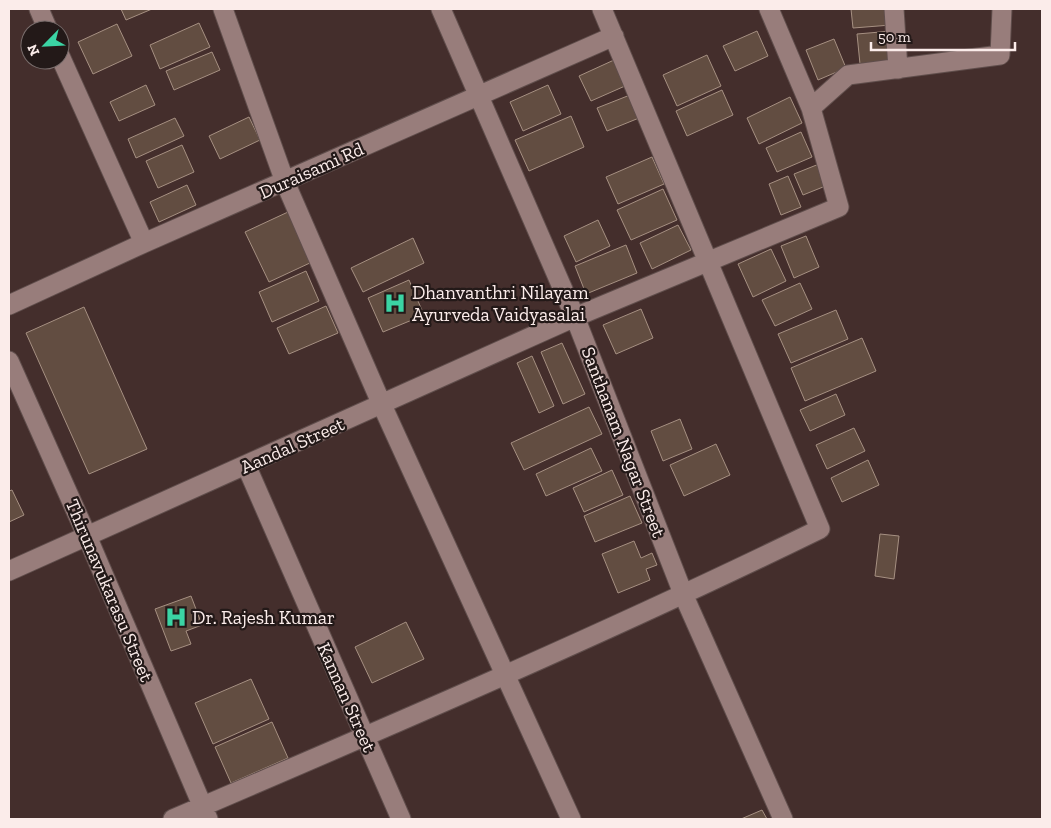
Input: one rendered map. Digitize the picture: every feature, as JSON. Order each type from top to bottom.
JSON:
[{"type":"street","points":[[223,9],[286,182],[382,405],[507,675],[571,819]]},
{"type":"street","name":"Santhanam Nagar Street","points":[[441,9],[575,318],[684,596],[783,819]]},
{"type":"street","points":[[173,819],[205,813],[365,737],[684,596],[820,529],[602,9]]},
{"type":"street","points":[[769,9],[811,108],[848,75],[1000,54],[1002,9]]},
{"type":"street","points":[[894,9],[898,69]]},
{"type":"street","name":"Duraisami Rd","points":[[9,305],[144,243],[614,36]]},
{"type":"street","points":[[66,70],[144,243]]},
{"type":"street","name":"Aandal Street","points":[[9,572],[575,318],[839,207],[811,108]]},
{"type":"street","name":"Thirunavukarasu Street","points":[[9,361],[87,536],[205,813]]},
{"type":"street","name":"Kannan Street","points":[[246,465],[401,819]]},
{"type":"building","points":[[121,9],[152,9],[126,20]]},
{"type":"building","points":[[851,9],[890,9],[891,25],[853,28]]},
{"type":"building","points":[[199,23],[210,47],[160,69],[150,45]]},
{"type":"building","points":[[117,24],[132,56],[93,74],[78,42]]},
{"type":"building","points":[[757,31],[768,56],[735,71],[723,46]]},
{"type":"building","points":[[892,31],[895,60],[860,64],[857,34]]},
{"type":"building","points":[[834,39],[846,68],[818,80],[806,50]]},
{"type":"building","points":[[212,52],[220,70],[174,90],[166,71]]},
{"type":"building","points":[[707,55],[721,86],[677,106],[663,75]]},
{"type":"building","points":[[614,60],[625,86],[591,101],[579,76]]},
{"type":"building","points":[[146,85],[155,105],[119,121],[110,102]]},
{"type":"building","points":[[548,85],[561,114],[523,131],[510,102]]},
{"type":"building","points":[[722,90],[733,115],[687,136],[676,111]]},
{"type":"building","points":[[630,95],[639,118],[607,131],[597,108]]},
{"type":"building","points":[[790,97],[802,123],[759,144],[747,118]]},
{"type":"building","points":[[571,116],[584,147],[529,171],[515,140]]},
{"type":"building","points":[[249,117],[260,140],[220,159],[209,136]]},
{"type":"building","points":[[175,118],[184,136],[136,158],[128,139]]},
{"type":"building","points":[[801,132],[812,157],[777,172],[766,148]]},
{"type":"building","points":[[182,145],[194,172],[158,188],[146,161]]},
{"type":"building","points":[[652,157],[664,184],[618,204],[606,177]]},
{"type":"building","points":[[819,164],[828,185],[803,195],[794,174]]},
{"type":"building","points":[[788,176],[801,207],[781,215],[769,184]]},
{"type":"building","points":[[187,185],[196,205],[159,222],[150,202]]},
{"type":"building","points":[[663,189],[677,220],[631,240],[617,210]]},
{"type":"building","points":[[288,212],[312,262],[269,282],[245,232]]},
{"type":"building","points":[[598,220],[610,246],[576,262],[564,236]]},
{"type":"building","points":[[678,225],[691,250],[652,269],[640,243]]},
{"type":"building","points":[[806,236],[819,267],[794,278],[781,246]]},
{"type":"building","points":[[413,238],[424,263],[363,292],[351,268]]},
{"type":"building","points":[[626,245],[637,273],[586,294],[575,266]]},
{"type":"building","points":[[771,249],[786,281],[753,297],[738,264]]},
{"type":"building","points":[[306,271],[319,301],[272,322],[259,292]]},
{"type":"building","points":[[409,280],[424,315],[383,332],[368,298]]},
{"type":"building","points":[[800,283],[812,309],[775,326],[762,300]]},
{"type":"building","points":[[326,306],[338,333],[289,354],[277,328]]},
{"type":"building","points":[[84,307],[147,449],[89,474],[26,333]]},
{"type":"building","points":[[641,309],[653,338],[616,354],[603,325]]},
{"type":"building","points":[[836,310],[848,339],[791,363],[778,334]]},
{"type":"building","points":[[862,338],[876,371],[805,401],[791,368]]},
{"type":"building","points":[[562,343],[585,394],[563,404],[541,352]]},
{"type":"building","points":[[532,356],[554,406],[539,413],[517,363]]},
{"type":"building","points":[[836,394],[845,415],[810,431],[800,410]]},
{"type":"building","points":[[589,407],[602,434],[524,470],[511,443]]},
{"type":"building","points":[[680,419],[692,449],[663,461],[651,431]]},
{"type":"building","points":[[854,428],[865,451],[827,469],[816,445]]},
{"type":"building","points":[[716,444],[730,475],[684,496],[670,465]]},
{"type":"building","points":[[591,448],[602,471],[546,496],[536,474]]},
{"type":"building","points":[[868,460],[879,485],[842,502],[831,478]]},
{"type":"building","points":[[612,470],[623,495],[584,512],[573,488]]},
{"type":"building","points":[[12,490],[24,515],[9,522],[9,491]]},
{"type":"building","points":[[630,496],[642,523],[595,542],[584,516]]},
{"type":"building","points":[[880,534],[899,536],[894,579],[875,576]]},
{"type":"building","points":[[634,541],[641,558],[652,553],[657,565],[646,569],[650,580],[618,593],[602,554]]},
{"type":"building","points":[[191,596],[202,625],[186,631],[191,644],[171,651],[155,609]]},
{"type":"building","points":[[406,622],[424,659],[372,683],[355,647]]},
{"type":"building","points":[[251,679],[269,719],[213,744],[195,703]]},
{"type":"building","points":[[272,722],[288,758],[231,783],[215,747]]},
{"type":"building","points":[[762,810],[767,819],[741,819]]},
{"type":"place","name":"Dhanvanthri Nilayam Ayurveda Vaidyasalai","points":[[395,303]]},
{"type":"place","name":"Dr. Rajesh Kumar","points":[[176,617]]}]
